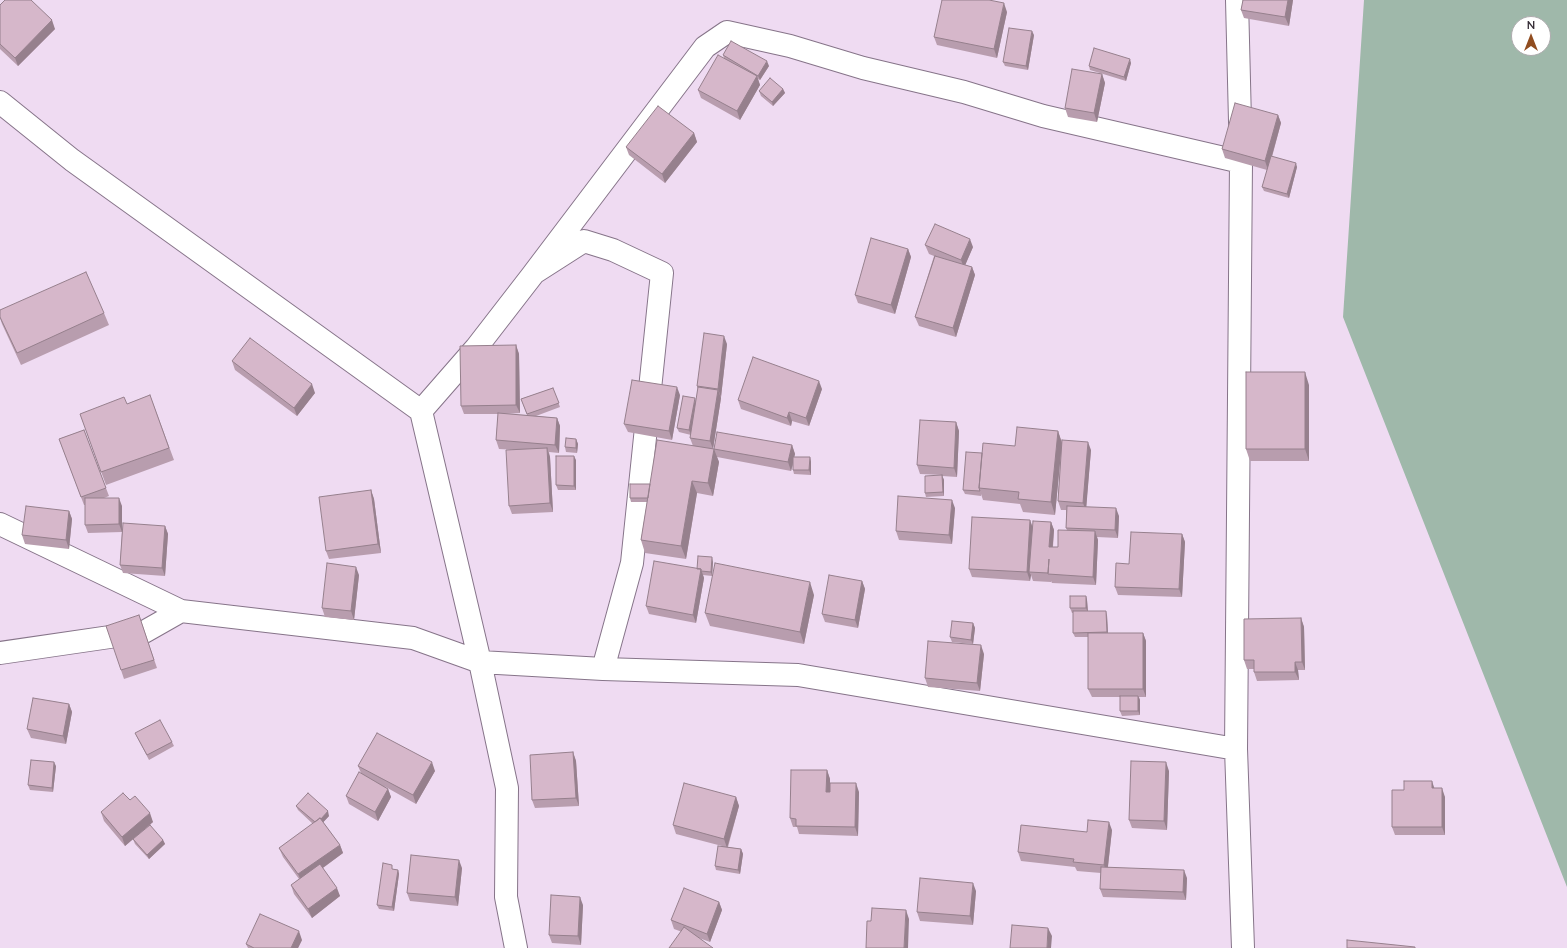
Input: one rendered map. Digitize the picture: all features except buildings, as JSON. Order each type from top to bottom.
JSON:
[{"type":"street","points":[[1237,0],[1241,162],[1236,749],[1243,948]]},
{"type":"street","points":[[421,411],[476,348],[705,47],[727,32],[790,46],[863,68],[964,92],[1043,116],[1241,162]]},
{"type":"street","points":[[0,102],[72,160],[421,411],[480,662],[507,788],[506,897],[516,948]]},
{"type":"street","points":[[534,273],[584,241],[614,250],[662,273],[632,563],[604,669]]},
{"type":"street","points":[[0,524],[181,611],[413,638],[480,662],[604,669],[798,675],[1236,749]]},
{"type":"street","points":[[0,653],[144,632],[181,611]]},
{"type":"green space","points":[[1364,0],[1567,0],[1567,887],[1343,317]]}]
